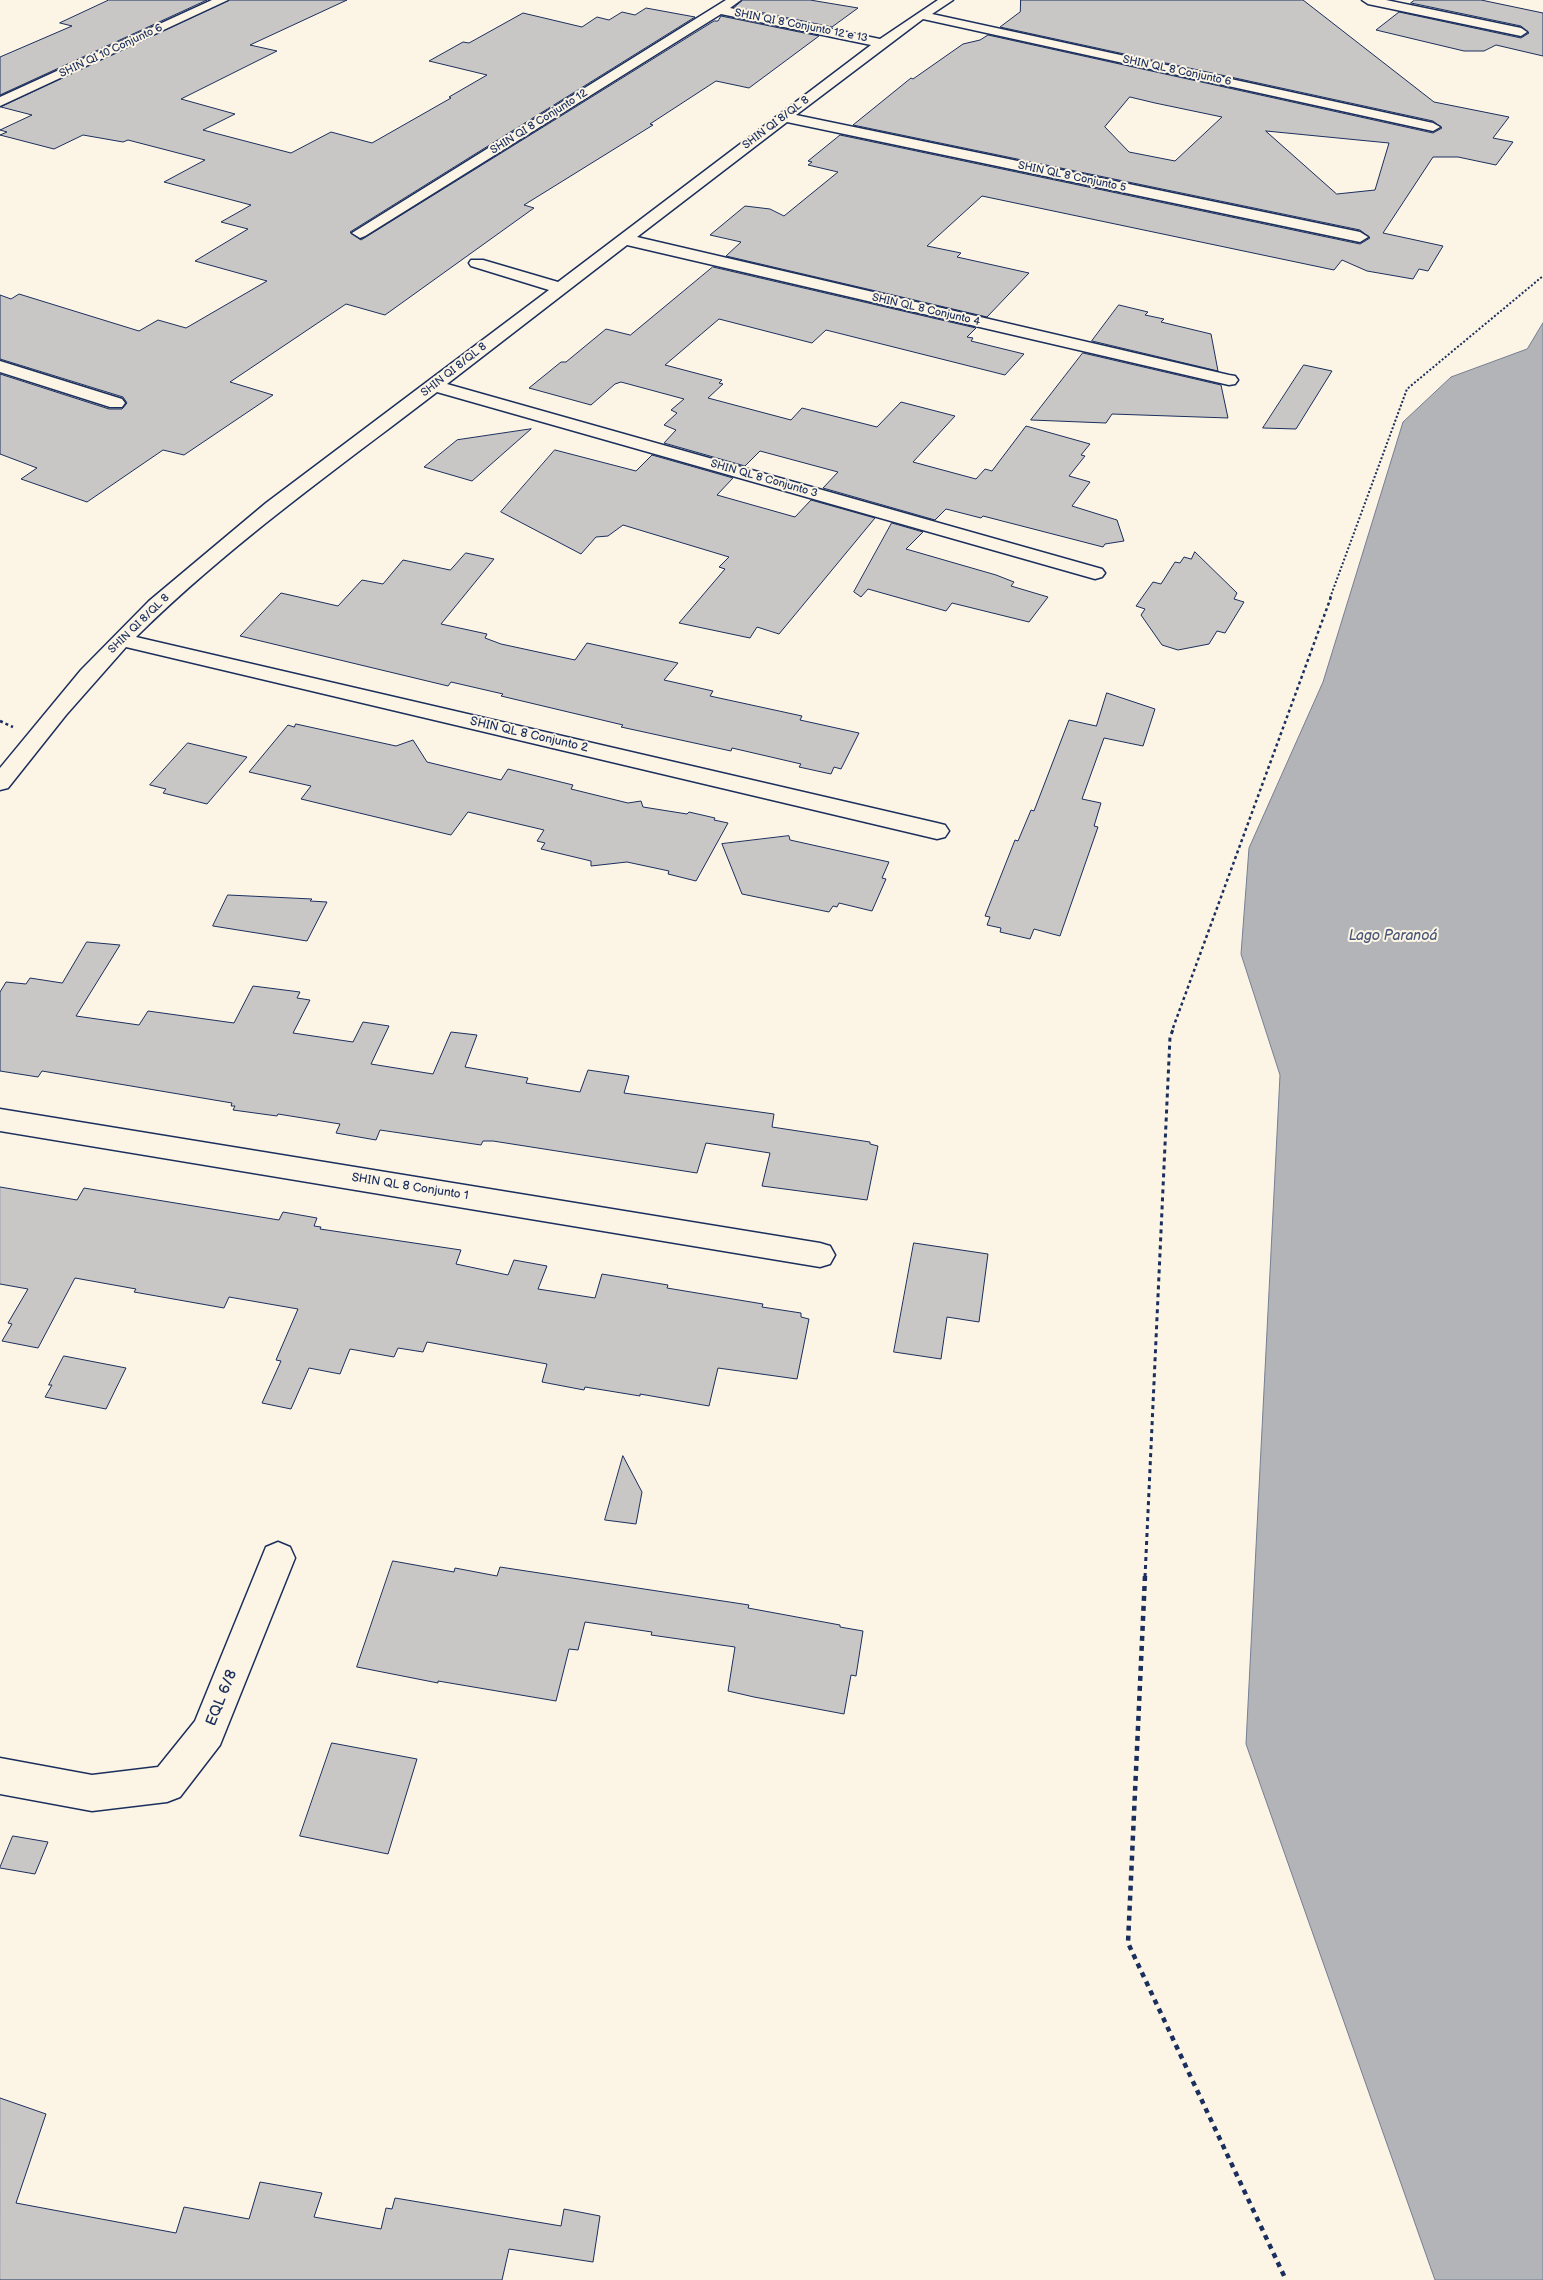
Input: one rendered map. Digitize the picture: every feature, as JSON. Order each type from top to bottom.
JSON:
[{"type":"street","name":"SHIN QI 10 Conjunto 6","points":[[0,102],[222,0]]},
{"type":"street","name":"SHIN QI 8 Conjunto 12","points":[[360,233],[735,0]]},
{"type":"street","name":"SHIN QI 8/QL 8","points":[[0,782],[56,712],[121,640],[185,580],[262,518],[623,239],[882,42],[921,15],[947,0]]},
{"type":"street","points":[[1368,0],[1521,32]]},
{"type":"street","name":"SHIN QI 8 Conjunto 12 e 13","points":[[719,10],[882,42]]},
{"type":"street","name":"SHIN QL 8 Conjunto 6","points":[[921,15],[1433,127]]},
{"type":"street","name":"SHIN QL 8 Conjunto 5","points":[[784,117],[1360,237]]},
{"type":"street","name":"SHIN QL 8 Conjunto 4","points":[[623,239],[1228,380]]},
{"type":"street","points":[[477,263],[560,288]]},
{"type":"street","points":[[0,366],[116,403]]},
{"type":"street","name":"SHIN QL 8 Conjunto 3","points":[[434,386],[1095,573]]},
{"type":"street","name":"SHIN QL 8 Conjunto 2","points":[[121,640],[937,831]]},
{"type":"street","name":"SHIN QL 8 Conjunto 1","points":[[0,1120],[820,1255]]},
{"type":"street","name":"EQL 6/8","points":[[0,1776],[92,1793],[167,1784],[208,1733],[278,1558]]},
{"type":"path","points":[[1286,2280],[1128,1943],[1170,1038],[1407,389],[1543,276]]},
{"type":"water","name":"Lago Paranoá","points":[[1543,323],[1543,2280],[1435,2280],[1246,1744],[1280,1075],[1241,954],[1249,848],[1323,682],[1403,422],[1451,377],[1527,349]]},
{"type":"building","points":[[109,0],[207,0],[0,95],[0,57],[72,26],[60,23]]},
{"type":"building","points":[[230,0],[347,0],[250,45],[277,51],[181,99],[235,114],[203,130],[291,153],[331,132],[372,143],[451,98],[449,97],[487,75],[429,61],[463,42],[469,43],[523,13],[582,27],[597,17],[609,20],[622,12],[635,15],[646,8],[695,17],[350,232],[361,240],[714,21],[718,21],[721,16],[819,36],[749,88],[716,81],[650,124],[653,125],[524,205],[534,208],[385,315],[346,304],[230,382],[273,395],[184,455],[163,450],[87,502],[21,479],[37,468],[0,454],[0,374],[109,409],[122,409],[127,403],[123,397],[0,359],[0,295],[11,299],[19,294],[139,331],[158,320],[186,328],[267,281],[195,261],[248,229],[221,222],[251,205],[164,182],[205,160],[128,140],[123,142],[83,135],[54,149],[0,135],[7,132],[0,130],[32,115],[1,107]]},
{"type":"building","points":[[743,0],[810,0],[858,8],[832,27],[735,7]]},
{"type":"building","points":[[1021,0],[1303,0],[1434,102],[1509,117],[1493,138],[1513,142],[1496,165],[1458,157],[1433,157],[1383,233],[1443,246],[1428,271],[1419,269],[1413,279],[1367,271],[1342,260],[1334,270],[982,196],[927,246],[961,253],[957,257],[1029,273],[987,317],[726,256],[741,242],[710,235],[745,206],[770,209],[784,216],[838,172],[808,165],[812,162],[808,161],[840,135],[1360,244],[1370,238],[1360,230],[853,125],[911,78],[913,79],[963,44],[980,40],[988,35],[1433,133],[1442,128],[1433,121],[1000,27],[1020,12]],"holes":[[[1130,97],[1155,103],[1222,117],[1175,161],[1129,152],[1105,127]],[[1266,131],[1389,143],[1375,190],[1337,194]]]},
{"type":"building","points":[[1415,0],[1481,0],[1543,13],[1543,56],[1496,45],[1484,51],[1464,51],[1376,30],[1399,12],[1521,38],[1529,33],[1521,26],[1411,3]]},
{"type":"building","points":[[713,267],[976,328],[967,337],[973,338],[971,341],[1024,354],[1005,375],[826,330],[812,343],[719,319],[665,365],[722,380],[719,383],[723,384],[708,398],[791,420],[802,408],[877,427],[901,402],[955,416],[913,462],[976,479],[985,469],[992,471],[1026,426],[1090,444],[1081,455],[1085,456],[1069,476],[1090,482],[1072,506],[1117,520],[1124,541],[1105,544],[1103,547],[983,516],[981,518],[946,509],[935,520],[823,488],[838,472],[760,451],[745,466],[664,443],[676,430],[664,425],[677,413],[671,410],[684,399],[621,382],[615,384],[591,405],[529,388],[561,362],[566,362],[606,329],[630,335]]},
{"type":"building","points":[[1119,305],[1148,312],[1145,315],[1164,319],[1161,322],[1211,334],[1218,371],[1092,341]]},
{"type":"building","points":[[1083,353],[1221,385],[1228,418],[1112,414],[1106,423],[1031,420]]},
{"type":"building","points":[[1304,365],[1332,371],[1296,429],[1263,428]]},
{"type":"building","points":[[531,429],[472,481],[424,467],[457,440]]},
{"type":"building","points":[[555,450],[636,471],[652,455],[733,478],[717,495],[795,517],[811,500],[875,518],[779,634],[757,627],[750,638],[679,623],[725,569],[719,567],[729,557],[623,525],[608,536],[596,537],[581,554],[501,512]]},
{"type":"building","points":[[892,523],[923,532],[906,549],[996,575],[1014,582],[1011,586],[1048,597],[1029,622],[952,603],[946,611],[868,589],[861,597],[854,592]]},
{"type":"building","points":[[1195,552],[1237,593],[1234,599],[1244,602],[1225,633],[1217,631],[1209,644],[1178,650],[1162,645],[1141,615],[1145,609],[1136,606],[1153,582],[1161,584],[1175,562],[1180,563],[1184,557],[1191,559]]},
{"type":"building","points":[[466,553],[494,559],[441,624],[487,634],[485,638],[501,644],[575,660],[587,643],[678,663],[664,680],[713,691],[710,696],[802,716],[800,720],[859,733],[841,769],[834,767],[831,774],[799,767],[801,764],[732,748],[731,751],[621,727],[623,725],[501,696],[503,694],[451,682],[448,686],[240,636],[281,593],[338,606],[362,580],[383,584],[403,560],[450,570]]},
{"type":"building","points":[[1107,693],[1155,709],[1143,746],[1104,738],[1082,799],[1101,803],[1094,826],[1098,827],[1060,936],[1034,929],[1030,939],[1000,932],[1001,928],[987,925],[990,917],[985,916],[1015,840],[1018,841],[1031,810],[1034,811],[1069,720],[1096,726]]},
{"type":"building","points":[[296,724],[396,746],[413,740],[427,762],[501,780],[508,769],[573,785],[571,789],[628,803],[641,801],[643,807],[687,814],[689,812],[728,823],[696,881],[668,874],[669,871],[627,862],[591,866],[591,861],[541,849],[545,843],[537,841],[544,830],[468,812],[451,835],[301,799],[311,786],[249,772],[288,725],[294,727]]},
{"type":"building","points":[[188,743],[247,757],[207,804],[163,793],[166,789],[150,785]]},
{"type":"building","points":[[789,836],[790,840],[889,862],[882,878],[886,879],[872,911],[839,903],[837,907],[833,906],[829,912],[742,894],[722,844]]},
{"type":"building","points":[[228,895],[312,899],[310,901],[327,902],[307,941],[213,926]]},
{"type":"building","points":[[87,942],[120,945],[76,1016],[139,1025],[148,1011],[234,1023],[253,986],[300,992],[297,998],[310,1000],[293,1033],[353,1042],[363,1022],[389,1026],[371,1064],[433,1074],[451,1032],[477,1035],[465,1067],[528,1078],[526,1083],[580,1092],[588,1070],[629,1076],[624,1093],[774,1114],[772,1127],[870,1142],[870,1144],[878,1146],[867,1200],[762,1186],[770,1153],[706,1143],[697,1173],[493,1141],[483,1141],[481,1145],[380,1130],[376,1140],[336,1133],[340,1124],[278,1114],[277,1116],[233,1110],[235,1106],[231,1106],[232,1103],[42,1071],[38,1077],[0,1071],[0,992],[6,982],[26,984],[30,978],[62,983]]},
{"type":"building","points":[[0,1187],[77,1200],[84,1188],[279,1220],[283,1212],[317,1218],[314,1226],[321,1227],[320,1229],[461,1250],[456,1264],[508,1275],[514,1260],[547,1266],[538,1289],[595,1298],[602,1274],[668,1285],[667,1288],[763,1304],[762,1307],[801,1313],[801,1317],[809,1319],[797,1379],[718,1368],[709,1406],[640,1394],[640,1396],[585,1387],[584,1390],[542,1382],[547,1364],[427,1342],[423,1352],[398,1348],[394,1357],[350,1349],[340,1374],[309,1368],[291,1409],[262,1403],[281,1361],[276,1360],[298,1309],[229,1297],[224,1308],[134,1292],[136,1289],[75,1278],[38,1348],[2,1341],[12,1324],[8,1323],[28,1289],[0,1284]]},
{"type":"building","points":[[914,1243],[988,1254],[979,1322],[947,1317],[941,1359],[894,1352]]},
{"type":"building","points":[[64,1356],[126,1368],[106,1409],[45,1397]]},
{"type":"building","points":[[623,1456],[642,1492],[636,1524],[605,1520]]},
{"type":"building","points":[[393,1561],[454,1572],[455,1568],[497,1576],[500,1567],[749,1605],[748,1608],[840,1625],[840,1627],[863,1631],[856,1676],[851,1675],[844,1714],[754,1697],[728,1691],[735,1647],[651,1635],[652,1632],[585,1622],[578,1650],[569,1649],[556,1701],[438,1681],[438,1683],[357,1667]]},
{"type":"building","points":[[332,1743],[417,1759],[388,1854],[300,1836]]},
{"type":"building","points":[[13,1836],[48,1842],[35,1874],[0,1868]]},
{"type":"building","points":[[0,2098],[46,2114],[16,2203],[176,2233],[184,2207],[249,2219],[260,2182],[322,2193],[314,2217],[381,2229],[386,2208],[392,2209],[395,2198],[561,2226],[564,2209],[600,2216],[593,2262],[509,2249],[502,2280],[0,2280]]}]
